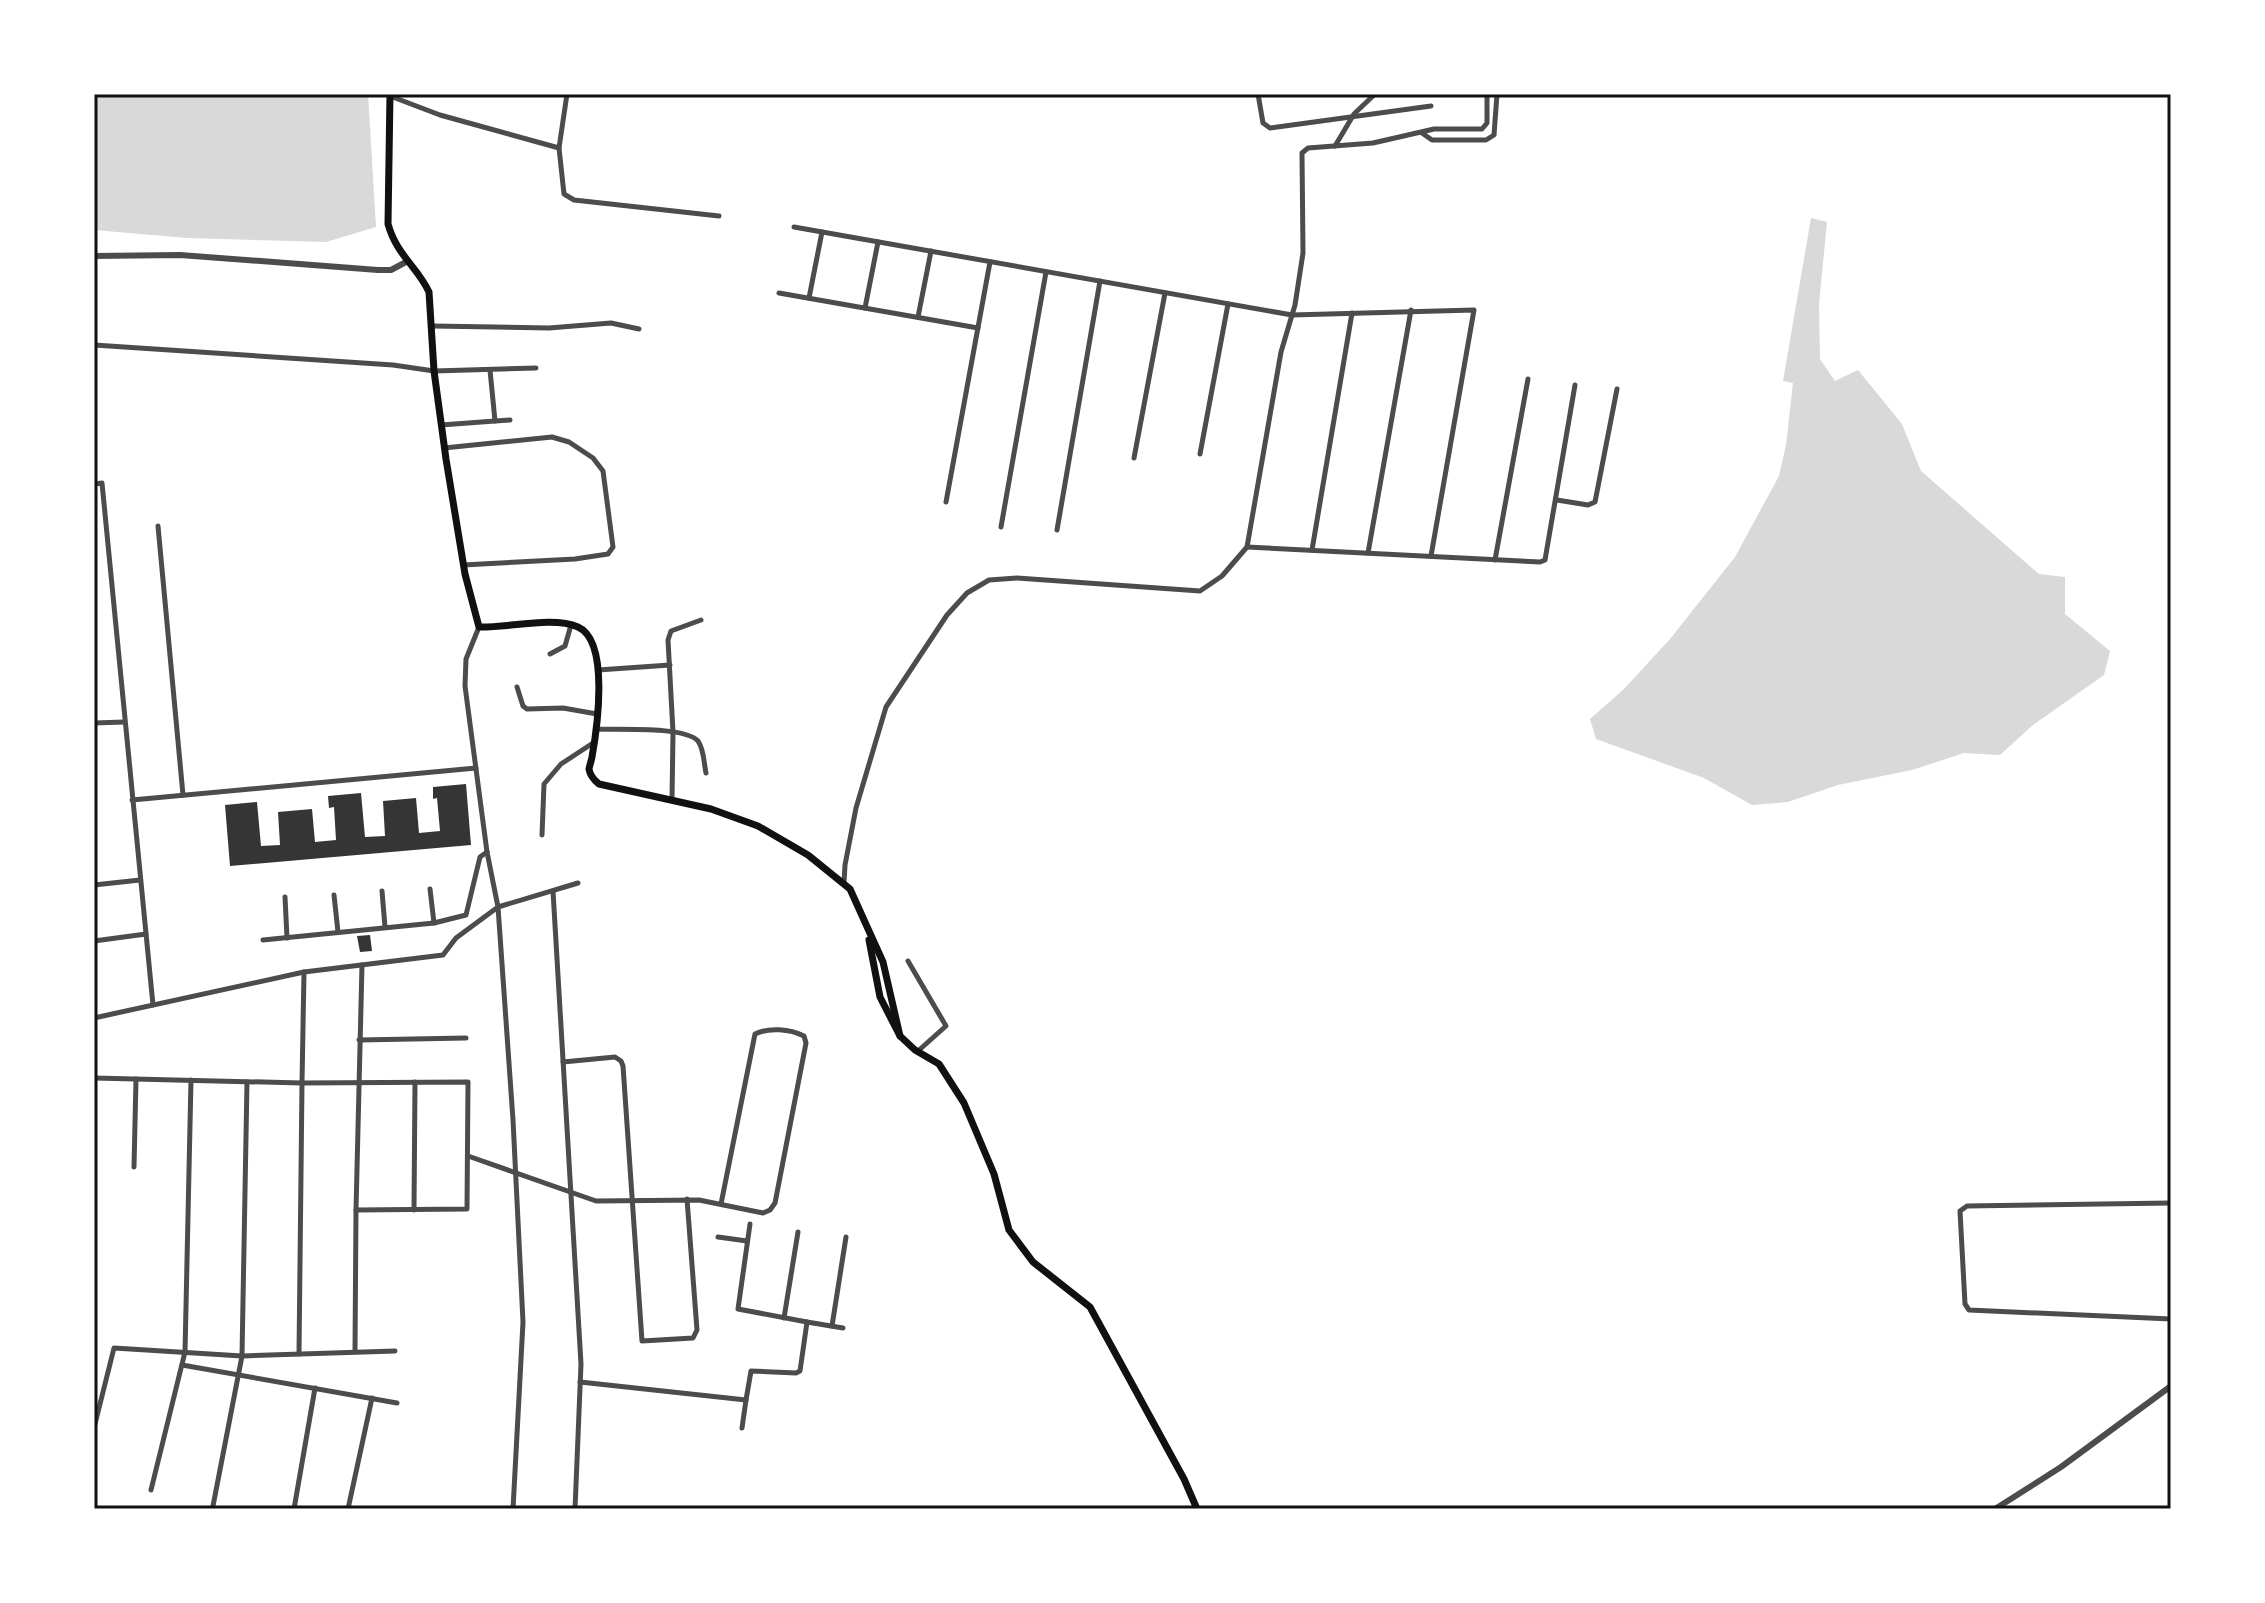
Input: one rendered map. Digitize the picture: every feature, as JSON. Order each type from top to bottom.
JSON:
[{"type":"main road","points":[[390,95],[388,224],[392,239],[429,292],[434,371],[444,448],[463,565],[479,627],[560,623],[587,632],[597,670],[597,714],[589,768],[593,780],[599,784],[711,809],[758,826],[808,855],[850,889],[883,962],[900,1036]]},
{"type":"main road","points":[[867,929],[880,997],[900,1036],[939,1064],[964,1103],[994,1174],[1009,1230],[1033,1262],[1090,1307],[1184,1479],[1197,1509]]},
{"type":"street","points":[[567,94],[559,148],[564,194],[574,200],[719,216]]},
{"type":"street","points":[[1258,94],[1263,123],[1270,128],[1354,114],[1431,106]]},
{"type":"street","points":[[1335,146],[1354,114],[1375,94]]},
{"type":"street","points":[[844,884],[856,808],[886,707],[947,615],[967,593],[989,580],[1017,578],[1200,591],[1222,576],[1247,547],[1281,352],[1292,315],[1303,253],[1302,153],[1308,148],[1373,143],[1434,129],[1482,129],[1487,123],[1487,94]]},
{"type":"street","points":[[1422,133],[1432,140],[1486,140],[1494,135],[1497,127],[1497,94]]},
{"type":"street","points":[[390,95],[440,115],[559,148]]},
{"type":"street","points":[[794,227],[1292,315],[1471,308],[1475,311],[1431,556]]},
{"type":"street","points":[[809,299],[822,232]]},
{"type":"street","points":[[865,308],[878,242]]},
{"type":"street","points":[[918,318],[931,251]]},
{"type":"street","points":[[94,256],[180,255],[378,270],[391,270],[406,262]]},
{"type":"street","points":[[946,502],[990,262]]},
{"type":"street","points":[[1001,527],[1046,272]]},
{"type":"street","points":[[1057,530],[1100,281]]},
{"type":"street","points":[[779,293],[978,328]]},
{"type":"street","points":[[1134,458],[1165,293]]},
{"type":"street","points":[[1200,454],[1228,304]]},
{"type":"street","points":[[1368,553],[1411,310]]},
{"type":"street","points":[[1312,550],[1352,313]]},
{"type":"street","points":[[432,326],[549,328],[611,323],[639,329]]},
{"type":"street","points":[[94,345],[393,365],[434,371],[536,368]]},
{"type":"street","points":[[490,370],[495,421]]},
{"type":"street","points":[[1495,560],[1528,379]]},
{"type":"street","points":[[1247,547],[1545,560],[1575,385]]},
{"type":"street","points":[[1556,500],[1588,505],[1595,502],[1617,389]]},
{"type":"street","points":[[441,425],[510,420]]},
{"type":"street","points":[[444,448],[560,438],[593,458],[603,471],[613,547],[608,554],[575,559],[463,565]]},
{"type":"street","points":[[94,484],[102,483],[153,1005]]},
{"type":"street","points":[[158,526],[183,795]]},
{"type":"street","points":[[672,801],[673,732],[668,640],[671,631],[701,620]]},
{"type":"street","points":[[550,654],[565,646],[571,625]]},
{"type":"street","points":[[479,627],[466,659],[465,686],[487,852],[498,907],[523,1322],[513,1509]]},
{"type":"street","points":[[597,670],[670,665]]},
{"type":"street","points":[[517,687],[523,706],[527,709],[563,708],[597,714]]},
{"type":"street","points":[[94,723],[124,722]]},
{"type":"street","points":[[595,728],[683,733],[698,741],[706,773]]},
{"type":"street","points":[[542,835],[544,784],[561,764],[593,743]]},
{"type":"street","points":[[132,800],[476,768]]},
{"type":"street","points":[[263,940],[434,923],[466,915],[480,857],[487,852]]},
{"type":"street","points":[[94,885],[140,880]]},
{"type":"street","points":[[94,1018],[304,972],[443,955],[456,938],[498,907],[578,883]]},
{"type":"street","points":[[430,889],[434,923]]},
{"type":"street","points":[[382,891],[385,927]]},
{"type":"street","points":[[553,891],[580,1382],[575,1509]]},
{"type":"street","points":[[334,895],[338,932]]},
{"type":"street","points":[[285,897],[287,938]]},
{"type":"street","points":[[94,941],[146,934]]},
{"type":"street","points":[[908,961],[946,1026],[918,1051]]},
{"type":"street","points":[[355,1352],[362,965]]},
{"type":"street","points":[[299,1354],[304,972]]},
{"type":"street","points":[[468,1156],[596,1201],[687,1199],[763,1213],[775,1203],[806,1043],[804,1036],[794,1031],[761,1031],[755,1034],[721,1204]]},
{"type":"street","points":[[359,1040],[466,1038]]},
{"type":"street","points":[[563,1062],[615,1057],[621,1061],[639,1334],[642,1341],[693,1338],[697,1330],[687,1199]]},
{"type":"street","points":[[94,1078],[302,1083],[468,1082],[467,1209],[356,1210]]},
{"type":"street","points":[[134,1167],[136,1079]]},
{"type":"street","points":[[151,1490],[185,1352],[191,1080]]},
{"type":"street","points":[[213,1506],[242,1356],[247,1082]]},
{"type":"street","points":[[414,1210],[415,1082]]},
{"type":"street","points":[[2171,1203],[1967,1206],[1960,1211],[1965,1304],[1969,1310],[2171,1319]]},
{"type":"street","points":[[750,1224],[738,1309],[843,1328]]},
{"type":"street","points":[[784,1318],[798,1232]]},
{"type":"street","points":[[718,1237],[747,1241]]},
{"type":"street","points":[[832,1326],[846,1237]]},
{"type":"street","points":[[742,1428],[751,1371],[799,1373],[807,1322]]},
{"type":"street","points":[[94,1428],[114,1348],[242,1356],[395,1351]]},
{"type":"street","points":[[182,1365],[397,1403]]},
{"type":"street","points":[[580,1382],[746,1400]]},
{"type":"street","points":[[1995,1509],[2061,1467],[2171,1386]]},
{"type":"street","points":[[294,1509],[315,1388]]},
{"type":"street","points":[[348,1509],[372,1398]]},
{"type":"shaded area","points":[[94,94],[368,94],[376,227],[326,242],[187,238],[94,230]]},
{"type":"shaded area","points":[[1811,218],[1827,222],[1819,304],[1820,359],[1835,381],[1858,370],[1902,424],[1921,471],[2039,574],[2065,577],[2065,614],[2110,651],[2104,675],[2033,725],[2000,755],[1964,753],[1912,770],[1838,785],[1788,802],[1752,805],[1704,778],[1596,739],[1590,719],[1624,689],[1670,639],[1735,557],[1779,476],[1793,383],[1783,381]]},
{"type":"building","points":[[466,784],[471,845],[230,866],[225,805],[257,802],[261,846],[280,845],[278,812],[312,809],[315,842],[336,840],[334,807],[329,808],[328,796],[361,793],[365,837],[385,836],[383,801],[416,798],[419,833],[440,831],[433,787]]},
{"type":"building","points":[[370,935],[372,951],[360,952],[357,936]]}]
